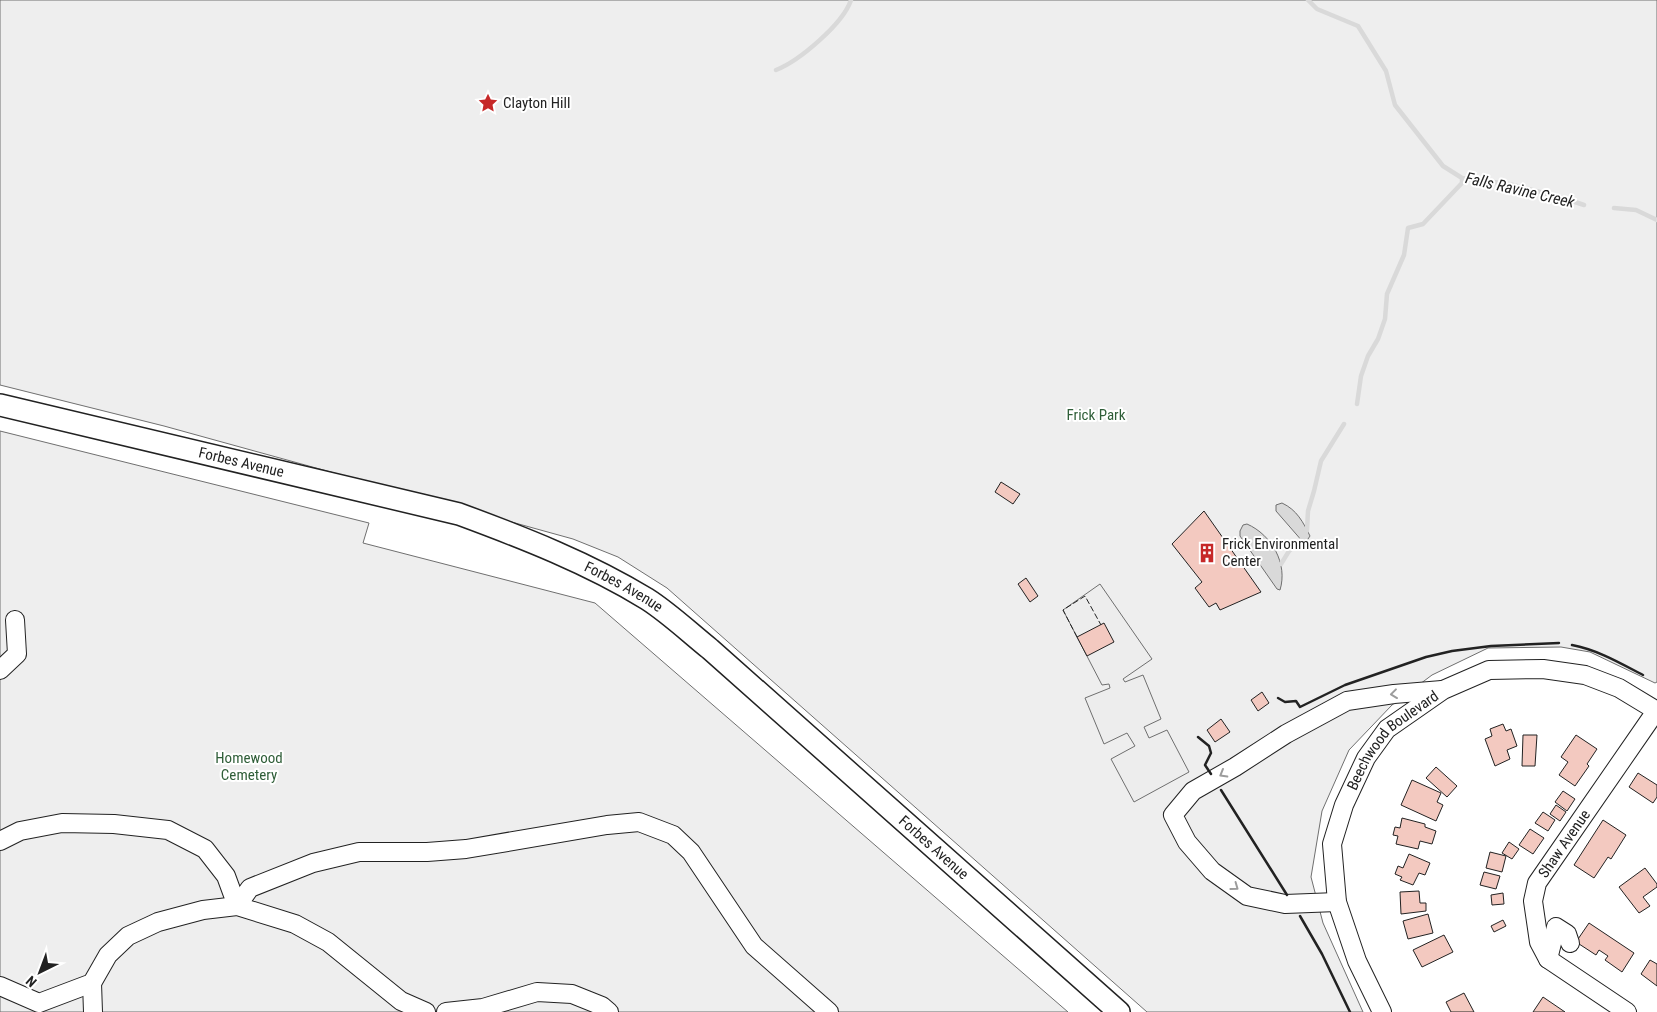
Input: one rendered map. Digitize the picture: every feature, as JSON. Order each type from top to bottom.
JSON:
[{"type":"main road","name":"Forbes Avenue","points":[[0,405],[459,514],[528,539],[589,567],[649,600],[710,649],[1119,1012]]},
{"type":"street","points":[[0,670],[17,654],[15,620]]},
{"type":"street","name":"Beechwood Boulevard","points":[[1382,1012],[1357,961],[1337,902],[1332,844],[1344,805],[1366,758],[1387,729],[1443,690],[1489,670],[1543,669],[1585,675],[1620,688],[1656,711]]},
{"type":"street","points":[[1337,902],[1285,904],[1247,896],[1212,871],[1187,842],[1173,815],[1193,791],[1286,734],[1347,701],[1394,694],[1443,690]]},
{"type":"street","name":"Shaw Avenue","points":[[1548,959],[1539,942],[1533,901],[1537,883],[1656,711]]},
{"type":"street","points":[[237,906],[250,888],[313,863],[359,852],[426,852],[466,849],[607,825],[639,822],[672,835],[691,852],[754,946],[829,1012]]},
{"type":"street","points":[[0,842],[20,831],[62,823],[114,824],[168,830],[206,849],[226,876],[237,906]]},
{"type":"street","points":[[93,1012],[92,983],[108,956],[128,936],[158,922],[203,910],[237,906],[295,924],[328,942],[401,1001],[426,1012]]},
{"type":"street","points":[[1570,942],[1568,934],[1556,928],[1548,959],[1627,1012]]},
{"type":"street","points":[[39,1003],[92,983]]},
{"type":"street","points":[[0,986],[39,1003],[54,1012]]},
{"type":"street","points":[[446,1012],[483,1008],[537,992],[572,994],[602,1006],[610,1012]]},
{"type":"green space","name":"Frick Park","points":[[0,0],[1657,0],[1657,682],[1655,683],[1590,652],[1561,647],[1488,648],[1432,675],[1392,705],[1349,750],[1322,811],[1311,877],[1323,923],[1363,1012],[1147,1012],[667,588],[618,557],[573,539],[164,426],[0,385]]},
{"type":"green space","name":"Homewood Cemetery","points":[[0,431],[369,523],[363,543],[595,603],[1068,1012],[0,1012]]},
{"type":"shaded area","points":[[1282,503],[1292,509],[1302,521],[1310,536],[1306,542],[1303,542],[1276,511],[1276,505]]},
{"type":"shaded area","points":[[1247,524],[1264,535],[1276,551],[1282,570],[1280,590],[1277,589],[1240,536],[1243,525]]},
{"type":"shaded area","points":[[1100,584],[1152,659],[1123,679],[1125,682],[1143,675],[1161,719],[1144,727],[1149,738],[1167,730],[1189,772],[1134,802],[1111,759],[1135,746],[1127,733],[1104,744],[1085,698],[1110,688],[1109,684],[1102,685],[1063,610]]},
{"type":"building","points":[[1001,482],[1020,494],[1013,504],[995,492]]},
{"type":"building","name":"Frick Environmental Center","points":[[1204,511],[1261,592],[1220,610],[1216,603],[1209,607],[1195,588],[1202,582],[1172,544]]},
{"type":"building","points":[[1026,578],[1038,596],[1030,602],[1018,584]]},
{"type":"building","points":[[1104,623],[1114,642],[1087,656],[1077,637]]},
{"type":"building","points":[[1262,692],[1269,703],[1258,711],[1251,700]]},
{"type":"building","points":[[1221,719],[1230,732],[1215,742],[1207,730]]},
{"type":"building","points":[[1503,724],[1506,731],[1511,729],[1517,746],[1507,750],[1510,759],[1495,766],[1485,739],[1492,736],[1490,729]]},
{"type":"building","points":[[1523,735],[1537,735],[1535,766],[1522,766]]},
{"type":"building","points":[[1576,735],[1597,749],[1587,764],[1589,766],[1575,786],[1559,775],[1568,762],[1561,757]]},
{"type":"building","points":[[1436,767],[1457,786],[1447,797],[1426,778]]},
{"type":"building","points":[[1638,773],[1657,785],[1657,797],[1653,803],[1629,787]]},
{"type":"building","points":[[1412,780],[1441,793],[1437,802],[1443,805],[1436,821],[1401,805]]},
{"type":"building","points":[[1563,791],[1575,799],[1567,811],[1555,802]]},
{"type":"building","points":[[1556,805],[1566,812],[1560,821],[1550,814]]},
{"type":"building","points":[[1543,812],[1555,820],[1548,831],[1535,823]]},
{"type":"building","points":[[1402,818],[1425,824],[1425,827],[1436,831],[1432,844],[1420,841],[1418,849],[1396,844],[1398,836],[1393,835],[1395,827],[1400,828]]},
{"type":"building","points":[[1603,820],[1626,835],[1611,859],[1608,857],[1594,878],[1574,865]]},
{"type":"building","points":[[1530,829],[1544,838],[1533,854],[1519,845]]},
{"type":"building","points":[[1509,842],[1519,849],[1512,859],[1502,853]]},
{"type":"building","points":[[1490,852],[1506,856],[1502,872],[1486,868]]},
{"type":"building","points":[[1409,854],[1430,863],[1425,875],[1419,873],[1413,885],[1400,880],[1402,877],[1395,874],[1398,866],[1403,868]]},
{"type":"building","points":[[1645,868],[1657,884],[1657,887],[1643,897],[1650,906],[1639,913],[1619,887]]},
{"type":"building","points":[[1484,872],[1500,876],[1496,889],[1480,885]]},
{"type":"building","points":[[1419,891],[1420,903],[1426,903],[1426,911],[1401,914],[1400,892]]},
{"type":"building","points":[[1503,893],[1504,904],[1492,905],[1491,895]]},
{"type":"building","points":[[1428,914],[1433,933],[1408,939],[1403,921]]},
{"type":"building","points":[[1503,920],[1506,926],[1494,932],[1491,926]]},
{"type":"building","points":[[1589,923],[1634,953],[1622,972],[1605,960],[1608,956],[1599,950],[1596,955],[1576,942]]},
{"type":"building","points":[[1444,935],[1453,952],[1422,967],[1413,950]]},
{"type":"building","points":[[1650,960],[1657,964],[1657,986],[1641,974]]},
{"type":"building","points":[[1464,993],[1474,1012],[1451,1012],[1446,1002]]},
{"type":"building","points":[[1543,997],[1565,1012],[1533,1012]]},
{"type":"waterway","points":[[776,70],[796,59],[819,41],[839,20],[851,0]]},
{"type":"waterway","name":"Falls Ravine Creek","points":[[1308,0],[1317,9],[1358,26],[1386,71],[1395,105],[1443,166],[1462,178],[1509,184],[1584,205]]},
{"type":"waterway","points":[[1357,404],[1361,376],[1385,319],[1387,294],[1404,255],[1408,228],[1423,224],[1462,183],[1462,178]]},
{"type":"waterway","points":[[1614,208],[1636,210],[1657,220]]},
{"type":"waterway","points":[[1281,564],[1289,551],[1301,540],[1307,530],[1308,511],[1321,461],[1344,424]]},
{"type":"fence","points":[[1077,637],[1063,610],[1085,596],[1101,625]]},
{"type":"wall","points":[[1278,698],[1285,702],[1296,701],[1300,707],[1345,685],[1426,657],[1452,651],[1491,646],[1559,643]]},
{"type":"wall","points":[[1572,645],[1600,654],[1643,675]]},
{"type":"wall","points":[[1198,737],[1209,746],[1211,753],[1205,765],[1211,774]]},
{"type":"wall","points":[[1221,790],[1287,895]]},
{"type":"wall","points":[[1300,916],[1322,954],[1350,1012]]},
{"type":"place","name":"Clayton Hill","points":[[488,103]]},
{"type":"place","name":"Frick Environmental Center","points":[[1207,553]]}]
